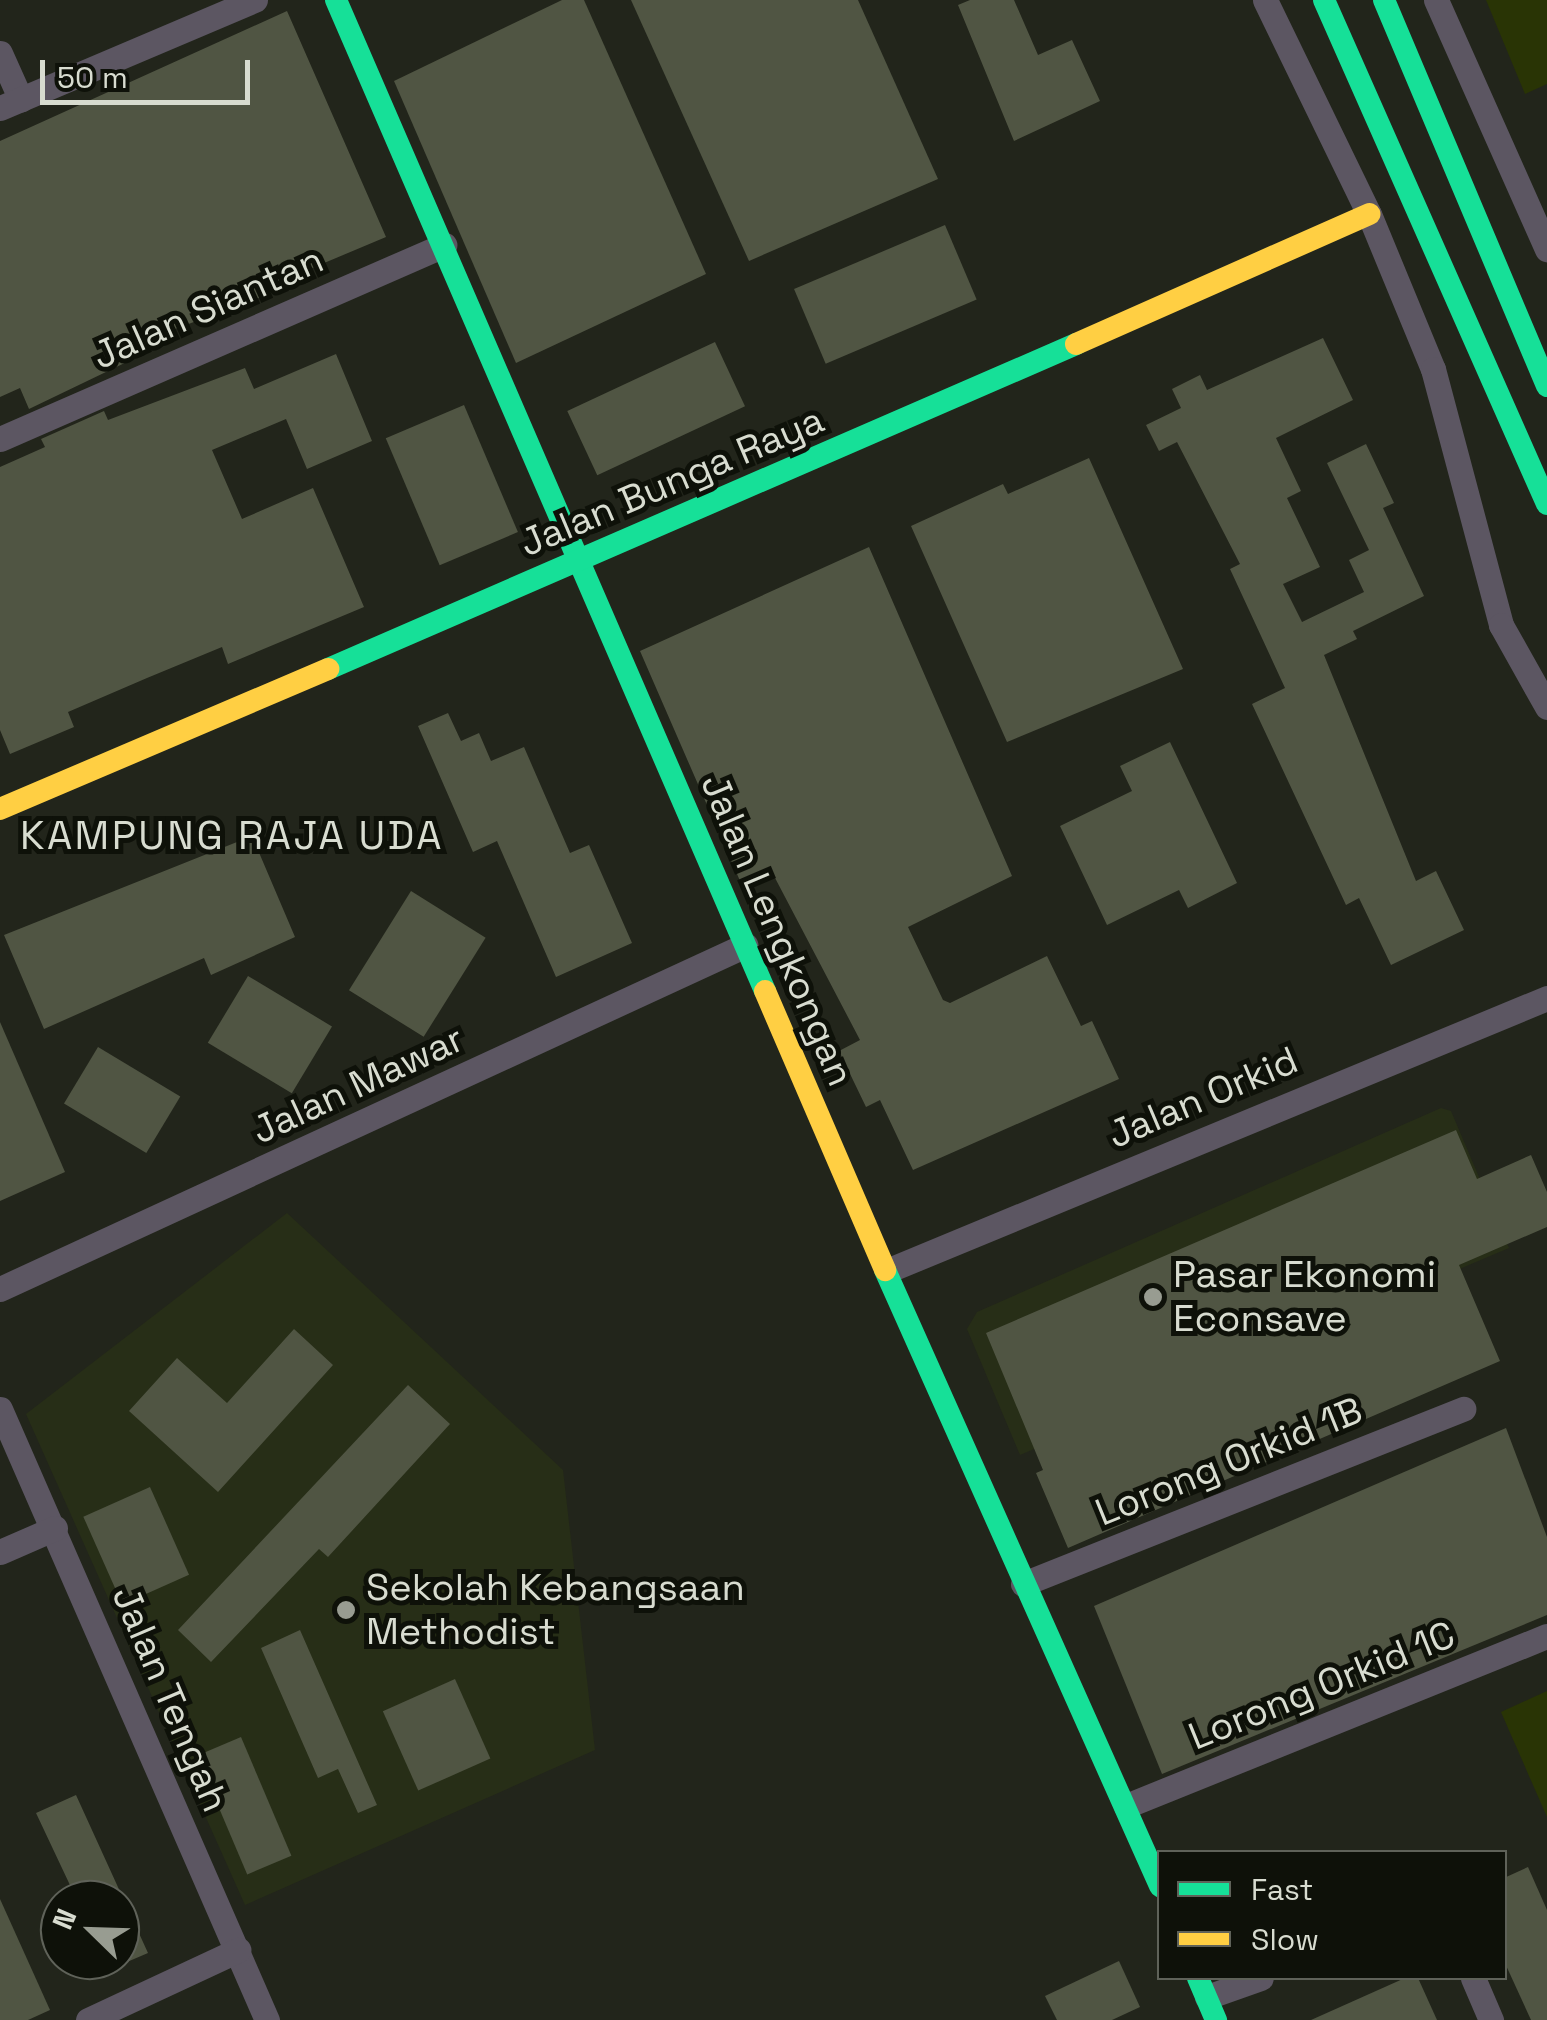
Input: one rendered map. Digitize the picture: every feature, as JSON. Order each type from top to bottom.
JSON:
[{"type":"street","points":[[0,53],[10,104],[255,0]]},
{"type":"street","name":"Jalan Lengkongan","points":[[336,0],[1023,1584],[1157,1879]]},
{"type":"street","points":[[1266,0],[1368,214],[1432,369],[1501,625],[1547,707]]},
{"type":"street","points":[[1324,0],[1547,504]]},
{"type":"street","points":[[1384,0],[1547,386]]},
{"type":"street","points":[[1436,0],[1547,250]]},
{"type":"street","name":"Jalan Bunga Raya","points":[[0,809],[1368,214]]},
{"type":"street","name":"Jalan Siantan","points":[[0,439],[445,245]]},
{"type":"street","name":"Jalan Mawar","points":[[0,1289],[746,945]]},
{"type":"street","name":"Jalan Orkid","points":[[889,1270],[1547,998]]},
{"type":"street","name":"Jalan Tengah","points":[[0,1409],[267,2020]]},
{"type":"street","name":"Lorong Orkid 1B","points":[[1023,1584],[1463,1409]]},
{"type":"street","points":[[0,1552],[54,1528]]},
{"type":"street","name":"Lorong Orkid 1C","points":[[1126,1806],[1547,1636]]},
{"type":"street","points":[[88,2020],[238,1950]]},
{"type":"street","points":[[1207,1998],[1256,1980]]},
{"type":"street","points":[[1474,1980],[1491,2020]]},
{"type":"shaded area","points":[[1441,1108],[1451,1111],[1509,1248],[1020,1455],[967,1329],[977,1312]]},
{"type":"shaded area","name":"Sekolah Kebangsaan Methodist","points":[[287,1213],[563,1470],[595,1750],[245,1905],[26,1414]]},
{"type":"green space","points":[[1486,0],[1547,0],[1547,84],[1525,94]]},
{"type":"green space","points":[[1547,1691],[1547,1817],[1501,1712]]},
{"type":"building","points":[[562,0],[584,0],[706,274],[516,363],[394,81]]},
{"type":"building","points":[[631,0],[858,0],[938,179],[749,261]]},
{"type":"building","points":[[970,0],[1014,0],[1038,55],[1072,40],[1100,101],[1014,141],[958,5]]},
{"type":"building","points":[[287,11],[386,237],[298,274],[302,282],[156,336],[160,346],[29,409],[20,388],[0,397],[0,141]]},
{"type":"building","points":[[945,225],[977,300],[826,364],[794,289]]},
{"type":"building","points":[[1323,338],[1353,400],[1276,438],[1301,491],[1287,498],[1320,567],[1283,584],[1302,622],[1364,592],[1349,560],[1369,550],[1327,463],[1366,444],[1394,503],[1383,508],[1424,596],[1353,631],[1357,639],[1324,655],[1416,881],[1436,871],[1464,930],[1391,965],[1359,898],[1346,905],[1252,704],[1285,688],[1230,569],[1240,564],[1177,442],[1159,451],[1146,425],[1181,408],[1172,389],[1200,375],[1207,390]]},
{"type":"building","points":[[715,342],[745,406],[597,475],[567,411]]},
{"type":"building","points":[[336,354],[372,441],[307,469],[286,419],[212,450],[242,519],[313,488],[364,607],[228,664],[222,647],[147,678],[68,712],[74,727],[10,754],[0,730],[0,467],[45,447],[41,439],[104,411],[108,420],[245,368],[254,389]]},
{"type":"building","points":[[464,405],[518,532],[440,565],[386,438]]},
{"type":"building","points":[[1089,458],[1183,669],[1007,742],[911,526],[1003,484],[1008,494]]},
{"type":"building","points":[[869,547],[1012,876],[908,927],[943,1000],[950,1003],[1047,956],[1081,1026],[1092,1021],[1119,1079],[913,1170],[880,1100],[866,1107],[839,1051],[860,1040],[774,876],[744,890],[640,651]]},
{"type":"building","points":[[448,713],[461,741],[479,733],[491,761],[524,747],[570,853],[589,845],[632,943],[556,977],[497,841],[473,852],[418,726]]},
{"type":"building","points":[[1170,742],[1237,883],[1188,908],[1179,890],[1107,925],[1060,826],[1132,791],[1120,766]]},
{"type":"building","points":[[252,836],[295,937],[211,975],[204,958],[44,1029],[4,935]]},
{"type":"building","points":[[411,891],[486,938],[424,1037],[349,990]]},
{"type":"building","points":[[248,976],[332,1026],[292,1093],[208,1043]]},
{"type":"building","points":[[0,1022],[65,1172],[0,1201]]},
{"type":"building","points":[[98,1047],[180,1096],[146,1153],[64,1104]]},
{"type":"building","points":[[1456,1130],[1477,1179],[1531,1155],[1547,1192],[1547,1227],[1459,1265],[1500,1361],[1068,1548],[1036,1473],[1043,1470],[986,1333]]},
{"type":"building","points":[[294,1329],[333,1365],[218,1492],[129,1411],[177,1358],[227,1403]]},
{"type":"building","points":[[408,1385],[450,1424],[328,1557],[319,1549],[211,1662],[178,1630]]},
{"type":"building","points":[[1506,1428],[1547,1537],[1547,1615],[1162,1774],[1094,1606]]},
{"type":"building","points":[[150,1487],[189,1575],[122,1604],[83,1517]]},
{"type":"building","points":[[300,1630],[377,1805],[358,1813],[338,1769],[318,1778],[261,1648]]},
{"type":"building","points":[[455,1679],[490,1758],[418,1791],[383,1711]]},
{"type":"building","points":[[241,1737],[291,1856],[247,1875],[197,1756]]},
{"type":"building","points":[[76,1795],[115,1880],[68,1880],[36,1813]]},
{"type":"building","points":[[1528,1867],[1547,1910],[1547,2020],[1531,2020],[1507,1968],[1507,1877]]},
{"type":"building","points":[[0,1899],[50,2010],[28,2020],[0,2020]]},
{"type":"building","points":[[140,1935],[148,1953],[140,1956]]},
{"type":"building","points":[[1119,1961],[1140,2007],[1112,2020],[1057,2020],[1045,1996]]},
{"type":"building","points":[[1401,1980],[1419,1980],[1437,2020],[1311,2020]]},
{"type":"traffic: fast","points":[[336,0],[765,991]]},
{"type":"traffic: fast","points":[[1324,0],[1547,504]]},
{"type":"traffic: fast","points":[[1384,0],[1547,386]]},
{"type":"traffic: fast","points":[[328,669],[1076,344]]},
{"type":"traffic: fast","points":[[885,1270],[1157,1879]]},
{"type":"traffic: fast","points":[[1199,1980],[1216,2020]]},
{"type":"traffic: slow","points":[[1076,344],[1369,214]]},
{"type":"traffic: slow","points":[[0,809],[328,669]]},
{"type":"traffic: slow","points":[[765,991],[885,1270]]},
{"type":"place","name":"Pasar Ekonomi Econsave","points":[[1153,1297]]},
{"type":"place","name":"Sekolah Kebangsaan Methodist","points":[[346,1610]]},
{"type":"district","name":"KAMPUNG RAJA UDA","points":[[232,836]]}]
